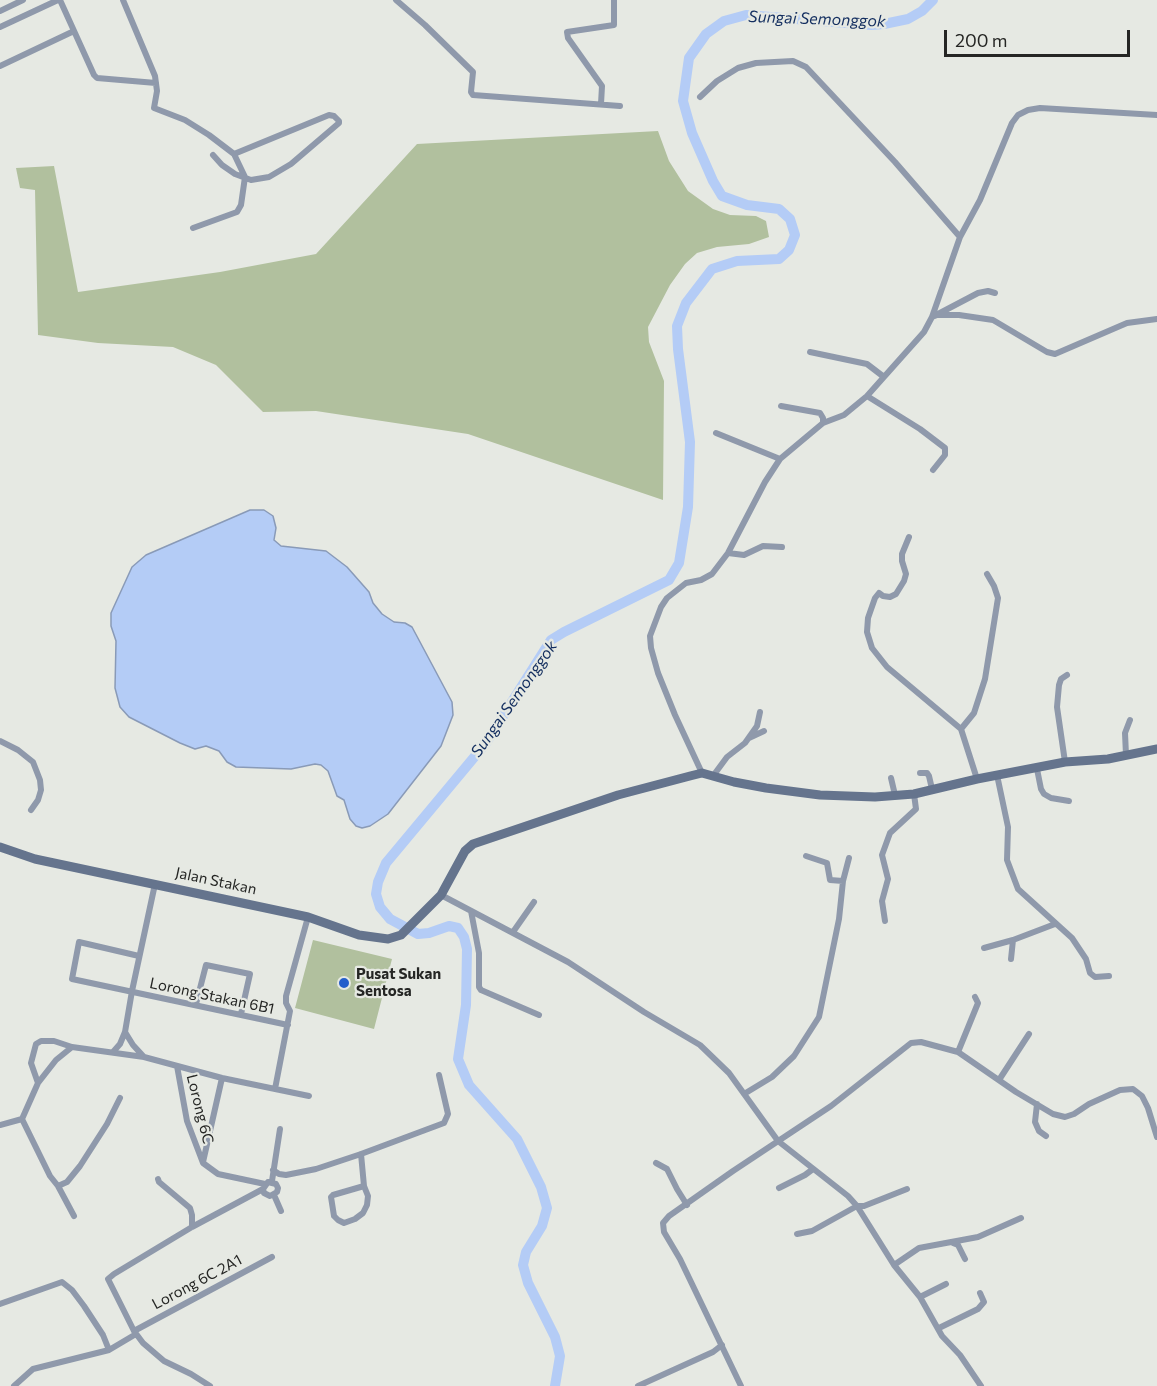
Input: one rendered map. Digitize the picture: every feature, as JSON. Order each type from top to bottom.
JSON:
[{"type":"main road","points":[[702,773],[766,788],[820,795],[875,797],[914,794],[1065,762],[1108,759],[1157,749]]},
{"type":"main road","name":"Jalan Stakan","points":[[0,847],[35,859],[308,917],[358,935],[388,939],[401,935],[441,895],[465,851],[473,844],[618,795],[702,773]]},
{"type":"street","points":[[0,11],[23,0]]},
{"type":"street","points":[[0,27],[56,0],[97,78],[156,83]]},
{"type":"street","points":[[123,0],[149,59],[156,83],[154,108],[185,120],[234,154],[245,177],[241,205],[237,212],[193,228]]},
{"type":"street","points":[[396,0],[473,72],[471,92],[473,95],[620,106]]},
{"type":"street","points":[[601,104],[602,86],[568,38],[567,32],[614,25],[614,0]]},
{"type":"street","points":[[0,66],[74,31]]},
{"type":"street","points":[[700,97],[717,81],[738,68],[756,63],[793,62],[806,67],[895,162],[960,237]]},
{"type":"street","points":[[702,773],[658,673],[651,648],[650,636],[661,606],[667,598],[686,583],[701,580],[712,574],[728,553],[765,482],[780,459],[823,423],[844,415],[867,396],[924,332],[935,316],[960,237],[980,200],[1012,123],[1018,115],[1028,110],[1041,108],[1157,115]]},
{"type":"street","points":[[213,155],[235,174],[251,180],[259,179],[282,171],[339,123],[338,119],[329,115],[234,154]]},
{"type":"street","points":[[935,316],[978,293],[988,291],[994,293]]},
{"type":"street","points":[[935,316],[980,317],[993,320],[1047,352],[1055,354],[1127,323],[1157,319]]},
{"type":"street","points":[[810,351],[867,364],[884,377]]},
{"type":"street","points":[[867,396],[920,429],[945,448],[945,455],[933,470]]},
{"type":"street","points":[[781,406],[820,413],[823,423]]},
{"type":"street","points":[[716,433],[780,459]]},
{"type":"street","points":[[909,537],[902,554],[906,574],[904,581],[896,594],[890,597],[879,593],[874,598],[868,618],[867,632],[872,648],[887,667],[961,729],[977,779]]},
{"type":"street","points":[[728,553],[744,555],[763,546],[782,547]]},
{"type":"street","points":[[961,729],[974,713],[985,679],[998,598],[987,574]]},
{"type":"street","points":[[1065,762],[1057,707],[1059,685],[1061,679],[1067,675]]},
{"type":"street","points":[[713,777],[727,757],[749,738],[757,726],[759,712]]},
{"type":"street","points":[[1126,756],[1125,733],[1130,720]]},
{"type":"street","points":[[749,738],[764,731]]},
{"type":"street","points":[[0,741],[18,750],[33,762],[40,780],[40,790],[38,800],[31,810]]},
{"type":"street","points":[[1037,768],[1044,794],[1069,801]]},
{"type":"street","points":[[920,773],[927,773],[932,789]]},
{"type":"street","points":[[997,775],[1008,827],[1007,860],[1018,890],[1077,945],[1086,959],[1090,973],[1095,976],[1109,976]]},
{"type":"street","points":[[891,778],[895,795]]},
{"type":"street","points":[[885,921],[882,901],[888,879],[882,855],[890,833],[916,809],[914,794]]},
{"type":"street","points":[[806,856],[827,863],[830,880],[843,881]]},
{"type":"street","points":[[744,1094],[772,1077],[794,1056],[819,1017],[840,919],[843,881],[849,858]]},
{"type":"street","points":[[114,1052],[125,1032],[155,884]]},
{"type":"street","points":[[441,895],[568,962],[644,1012],[693,1040],[729,1073],[778,1141],[848,1196],[857,1206],[894,1265],[920,1297],[942,1336],[960,1355],[981,1386]]},
{"type":"street","points":[[513,932],[534,902]]},
{"type":"street","points":[[471,911],[479,952],[479,987],[481,990],[539,1015]]},
{"type":"street","points":[[275,1089],[290,1011],[286,1003],[286,996],[308,917]]},
{"type":"street","points":[[984,948],[1055,924]]},
{"type":"street","points":[[1011,959],[1013,940]]},
{"type":"street","name":"Lorong Stakan 6B1","points":[[139,956],[79,942],[72,979],[288,1025]]},
{"type":"street","points":[[196,1004],[206,965],[250,974],[241,1014]]},
{"type":"street","points":[[958,1052],[978,1003],[975,997]]},
{"type":"street","points":[[125,1032],[133,1046],[144,1057]]},
{"type":"street","points":[[999,1080],[1029,1034]]},
{"type":"street","points":[[38,1083],[31,1062],[36,1044],[41,1041],[54,1041],[72,1047],[144,1057],[222,1078],[309,1096]]},
{"type":"street","points":[[741,1386],[680,1259],[664,1232],[663,1223],[669,1216],[831,1106],[911,1042],[921,1042],[958,1052],[1053,1114],[1065,1117],[1120,1090],[1133,1089],[1142,1096],[1148,1108],[1157,1137]]},
{"type":"street","points":[[22,1119],[38,1083],[56,1060],[72,1047]]},
{"type":"street","name":"Lorong 6C","points":[[177,1066],[187,1121],[203,1163],[218,1174],[266,1185]]},
{"type":"street","points":[[273,1170],[286,1175],[316,1168],[444,1123],[448,1114],[439,1075]]},
{"type":"street","points":[[203,1163],[222,1078]]},
{"type":"street","points":[[58,1186],[67,1182],[80,1166],[107,1124],[120,1098]]},
{"type":"street","points":[[1037,1104],[1035,1122],[1039,1131],[1046,1136]]},
{"type":"street","points":[[0,1125],[22,1119]]},
{"type":"street","points":[[22,1119],[50,1176],[74,1216]]},
{"type":"street","points":[[274,1196],[266,1195],[266,1185],[273,1170],[280,1129]]},
{"type":"street","points":[[360,1154],[364,1186],[368,1196],[367,1205],[363,1213],[355,1220],[344,1223],[338,1220],[334,1216],[331,1197],[364,1186]]},
{"type":"street","points":[[656,1164],[668,1169],[687,1204]]},
{"type":"street","points":[[779,1188],[808,1174],[813,1169]]},
{"type":"street","points":[[158,1179],[190,1208],[192,1227]]},
{"type":"street","points":[[210,1386],[164,1361],[143,1343],[108,1281],[114,1274],[266,1185],[278,1188],[274,1196]]},
{"type":"street","points":[[797,1234],[812,1231],[857,1206],[864,1206],[907,1189]]},
{"type":"street","points":[[274,1196],[281,1211]]},
{"type":"street","points":[[894,1265],[919,1248],[978,1237],[1021,1218]]},
{"type":"street","points":[[953,1243],[958,1245],[965,1259]]},
{"type":"street","name":"Lorong 6C 2A1","points":[[14,1386],[33,1369],[43,1365],[109,1350],[135,1332],[272,1257]]},
{"type":"street","points":[[0,1304],[62,1282],[72,1290],[84,1306],[103,1335],[109,1350]]},
{"type":"street","points":[[920,1297],[946,1284]]},
{"type":"street","points":[[939,1328],[978,1309],[984,1302],[980,1293]]},
{"type":"street","points":[[638,1386],[713,1352],[722,1345]]},
{"type":"green space","points":[[658,131],[669,161],[688,191],[713,209],[730,215],[756,216],[766,221],[769,237],[749,244],[717,247],[697,253],[685,264],[670,285],[648,327],[649,342],[664,381],[663,500],[468,434],[316,411],[263,412],[216,365],[173,347],[98,343],[38,335],[35,190],[20,188],[16,168],[54,166],[78,292],[220,272],[316,254],[417,144]]},
{"type":"green space","name":"Pusat Sukan Sentosa","points":[[313,940],[392,959],[374,1029],[295,1008]]},
{"type":"water","points":[[250,510],[264,510],[273,516],[276,528],[274,540],[281,546],[326,551],[347,567],[369,592],[373,603],[382,614],[394,622],[405,623],[412,627],[452,702],[453,715],[441,746],[388,814],[370,826],[362,828],[356,826],[350,819],[344,800],[337,796],[328,771],[321,765],[291,769],[236,767],[227,762],[219,751],[206,746],[195,749],[180,743],[129,717],[120,707],[115,688],[116,641],[111,626],[111,613],[132,567],[146,555]]},
{"type":"waterway","name":"Sungai Semonggok","points":[[555,1386],[560,1356],[555,1337],[528,1283],[523,1265],[526,1252],[542,1226],[547,1208],[541,1187],[517,1139],[469,1085],[458,1059],[466,1005],[467,949],[464,937],[458,928],[449,926],[418,934],[390,919],[380,907],[376,894],[378,882],[386,863],[486,743],[551,640],[669,580],[679,563],[688,507],[690,442],[677,326],[686,303],[712,269],[737,261],[779,259],[789,250],[795,235],[790,219],[779,209],[747,205],[722,196],[713,181],[692,133],[683,101],[689,58],[706,34],[724,21],[746,15],[871,25],[884,24],[908,19],[922,11],[933,0]]},
{"type":"place","name":"Pusat Sukan Sentosa","points":[[344,983]]}]
